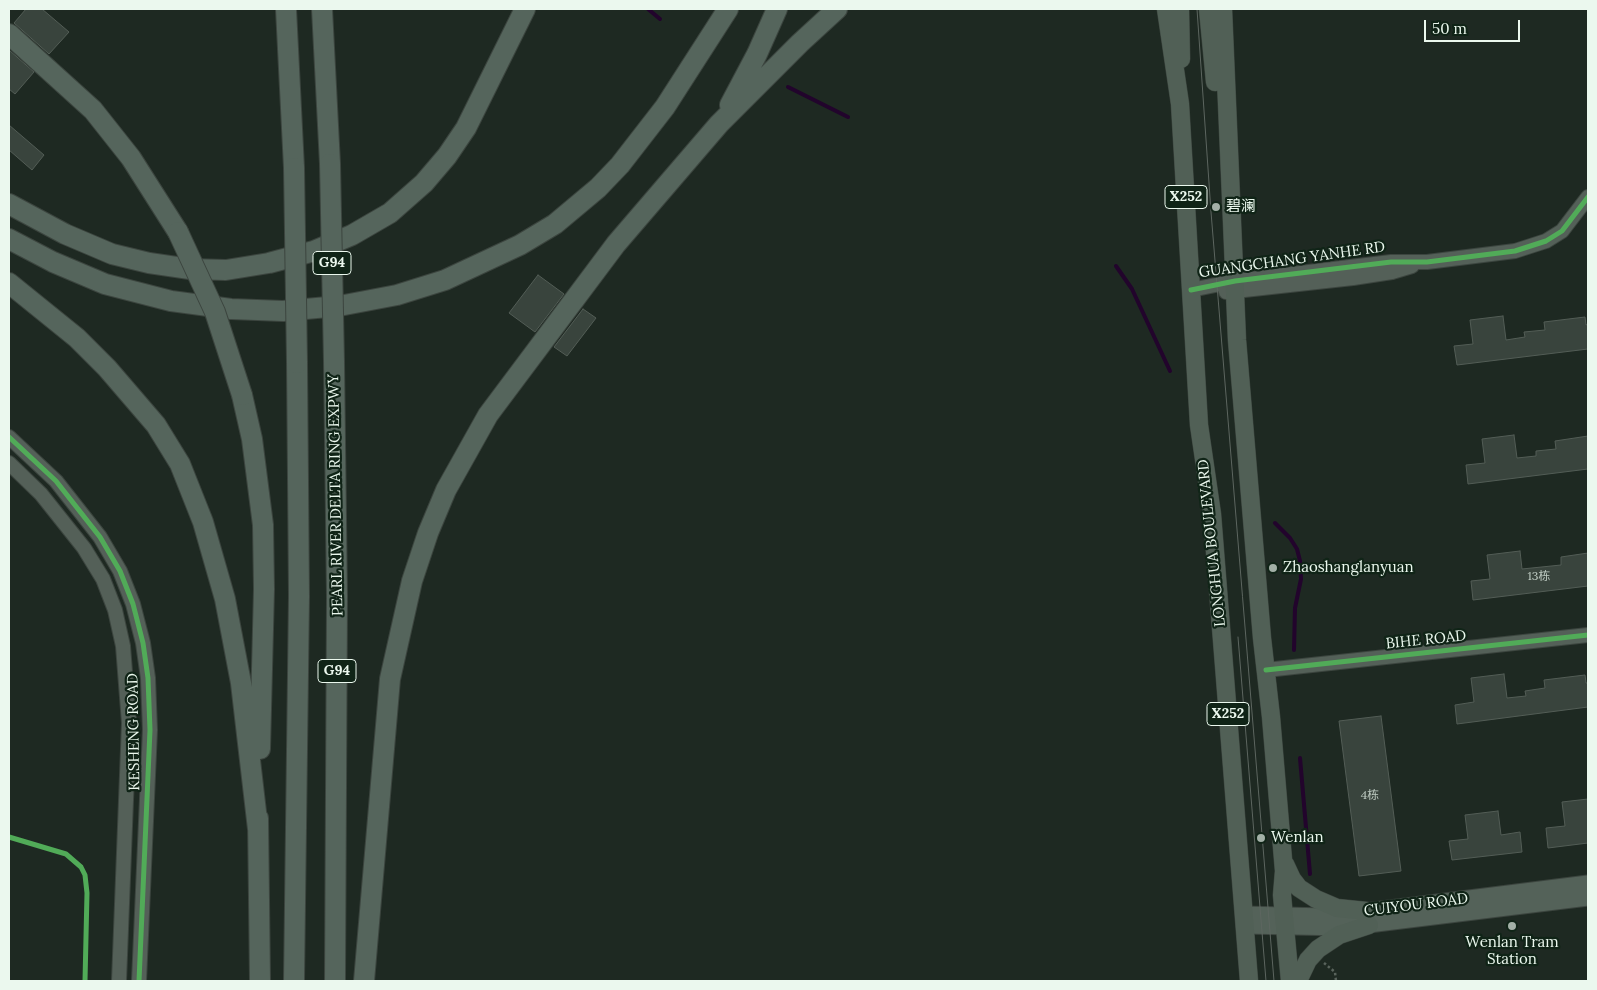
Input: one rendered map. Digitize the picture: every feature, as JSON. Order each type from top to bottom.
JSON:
[{"type":"highway","points":[[9,204],[64,234],[112,254],[173,267],[226,270],[269,263],[314,251],[352,235],[390,212],[424,183],[466,128],[525,9]]},
{"type":"highway","points":[[9,238],[52,262],[105,284],[171,301],[231,309],[283,311],[339,306],[397,295],[445,280],[520,245],[555,224],[598,188],[625,158],[665,107],[728,9]]},
{"type":"highway","points":[[719,124],[757,54],[777,9]]},
{"type":"highway","points":[[364,981],[390,679],[412,581],[442,499],[465,453],[517,376],[616,244],[719,124],[837,9]]},
{"type":"highway","name":"PEARL RIVER DELTA RING EXPWY","points":[[322,17],[330,164],[334,362],[337,598],[335,981]]},
{"type":"highway","name":"G94","points":[[286,18],[294,168],[300,596],[294,981]]},
{"type":"highway","points":[[9,34],[93,110],[131,158],[178,232],[215,312],[242,395],[252,439],[263,525],[264,589],[258,829],[260,981]]},
{"type":"highway","points":[[9,282],[47,311],[107,368],[156,425],[184,472],[203,522],[225,599],[241,683],[258,829]]},
{"type":"main road","name":"LONGHUA BOULEVARD","points":[[1166,9],[1180,104]]},
{"type":"main road","name":"LONGHUA BOULEVARD","points":[[1180,9],[1180,104],[1199,425],[1212,514],[1249,981]]},
{"type":"main road","name":"X252","points":[[1208,9],[1217,98],[1227,141]]},
{"type":"main road","name":"X252","points":[[1223,9],[1227,141],[1237,340],[1283,857],[1282,895],[1290,981]]},
{"type":"main road","points":[[1283,857],[1292,879],[1299,888],[1316,899],[1368,918]]},
{"type":"main road","name":"CUIYOU ROAD","points":[[1244,920],[1285,922],[1322,929],[1368,918],[1588,883]]},
{"type":"main road","name":"CUIYOU ROAD","points":[[1368,918],[1588,898]]},
{"type":"main road","points":[[1298,981],[1308,960],[1318,948],[1368,918]]},
{"type":"street","name":"GUANGCHANG YANHE RD","points":[[1191,290],[1392,272],[1427,262],[1490,256],[1515,251],[1546,241],[1562,231],[1588,197]]},
{"type":"street","name":"KESHENG ROAD","points":[[9,437],[56,481],[100,537],[120,571],[133,604],[148,678],[150,730],[139,981]]},
{"type":"street","name":"KESHENG ROAD","points":[[9,463],[42,494],[84,548],[103,579],[115,610],[124,646],[129,722],[119,981]]},
{"type":"street","name":"BIHE ROAD","points":[[1266,670],[1588,635]]},
{"type":"path","points":[[1319,958],[1335,972],[1336,981]]},
{"type":"building","points":[[26,9],[42,9],[69,32],[49,54],[14,23]]},
{"type":"building","points":[[9,50],[34,72],[15,94],[9,89]]},
{"type":"building","points":[[9,125],[44,155],[32,170],[9,150]]},
{"type":"building","points":[[538,275],[564,294],[535,332],[509,313]]},
{"type":"building","points":[[583,309],[596,318],[567,356],[554,347]]},
{"type":"building","points":[[1503,316],[1506,340],[1525,337],[1524,332],[1545,330],[1544,322],[1585,317],[1586,325],[1588,324],[1588,349],[1457,365],[1454,346],[1473,344],[1470,320]]},
{"type":"building","points":[[1514,435],[1517,458],[1536,456],[1536,451],[1556,449],[1555,441],[1588,436],[1588,469],[1468,484],[1466,465],[1485,463],[1482,439]]},
{"type":"building","points":[[1520,551],[1522,569],[1561,565],[1561,557],[1588,553],[1588,586],[1473,600],[1471,581],[1490,579],[1487,555]]},
{"type":"building","points":[[1504,674],[1507,698],[1526,696],[1525,691],[1545,688],[1544,680],[1585,675],[1586,683],[1588,683],[1588,707],[1457,724],[1455,705],[1474,702],[1471,678]]},
{"type":"building","points":[[1381,716],[1401,871],[1359,876],[1339,721]]},
{"type":"building","points":[[1588,799],[1588,843],[1548,848],[1546,828],[1565,826],[1562,802]]},
{"type":"building","points":[[1498,811],[1501,835],[1520,832],[1522,852],[1452,860],[1449,841],[1468,839],[1465,815]]},
{"type":"waterway","points":[[648,9],[660,19]]},
{"type":"waterway","points":[[788,87],[848,117]]},
{"type":"waterway","points":[[1116,266],[1132,289],[1170,371]]},
{"type":"waterway","points":[[1275,523],[1290,538],[1297,549],[1300,561],[1301,579],[1295,608],[1294,650]]},
{"type":"waterway","points":[[1300,758],[1310,874]]},
{"type":"tram line","points":[[1197,9],[1211,212],[1274,981]]},
{"type":"tram line","points":[[1238,637],[1266,981]]},
{"type":"cycle path","points":[[1191,290],[1235,281],[1391,262],[1427,262],[1515,251],[1546,241],[1562,231],[1588,197]]},
{"type":"cycle path","points":[[9,437],[56,481],[100,537],[120,571],[133,604],[143,643],[148,678],[150,730],[139,981]]},
{"type":"cycle path","points":[[1266,670],[1588,635]]},
{"type":"cycle path","points":[[9,837],[66,854],[81,867],[85,875],[87,893],[85,981]]},
{"type":"place","name":"碧澜","points":[[1216,207]]},
{"type":"place","name":"Zhaoshanglanyuan","points":[[1273,568]]},
{"type":"place","name":"Wenlan","points":[[1261,838]]},
{"type":"place","name":"Wenlan Tram Station","points":[[1512,926]]}]
